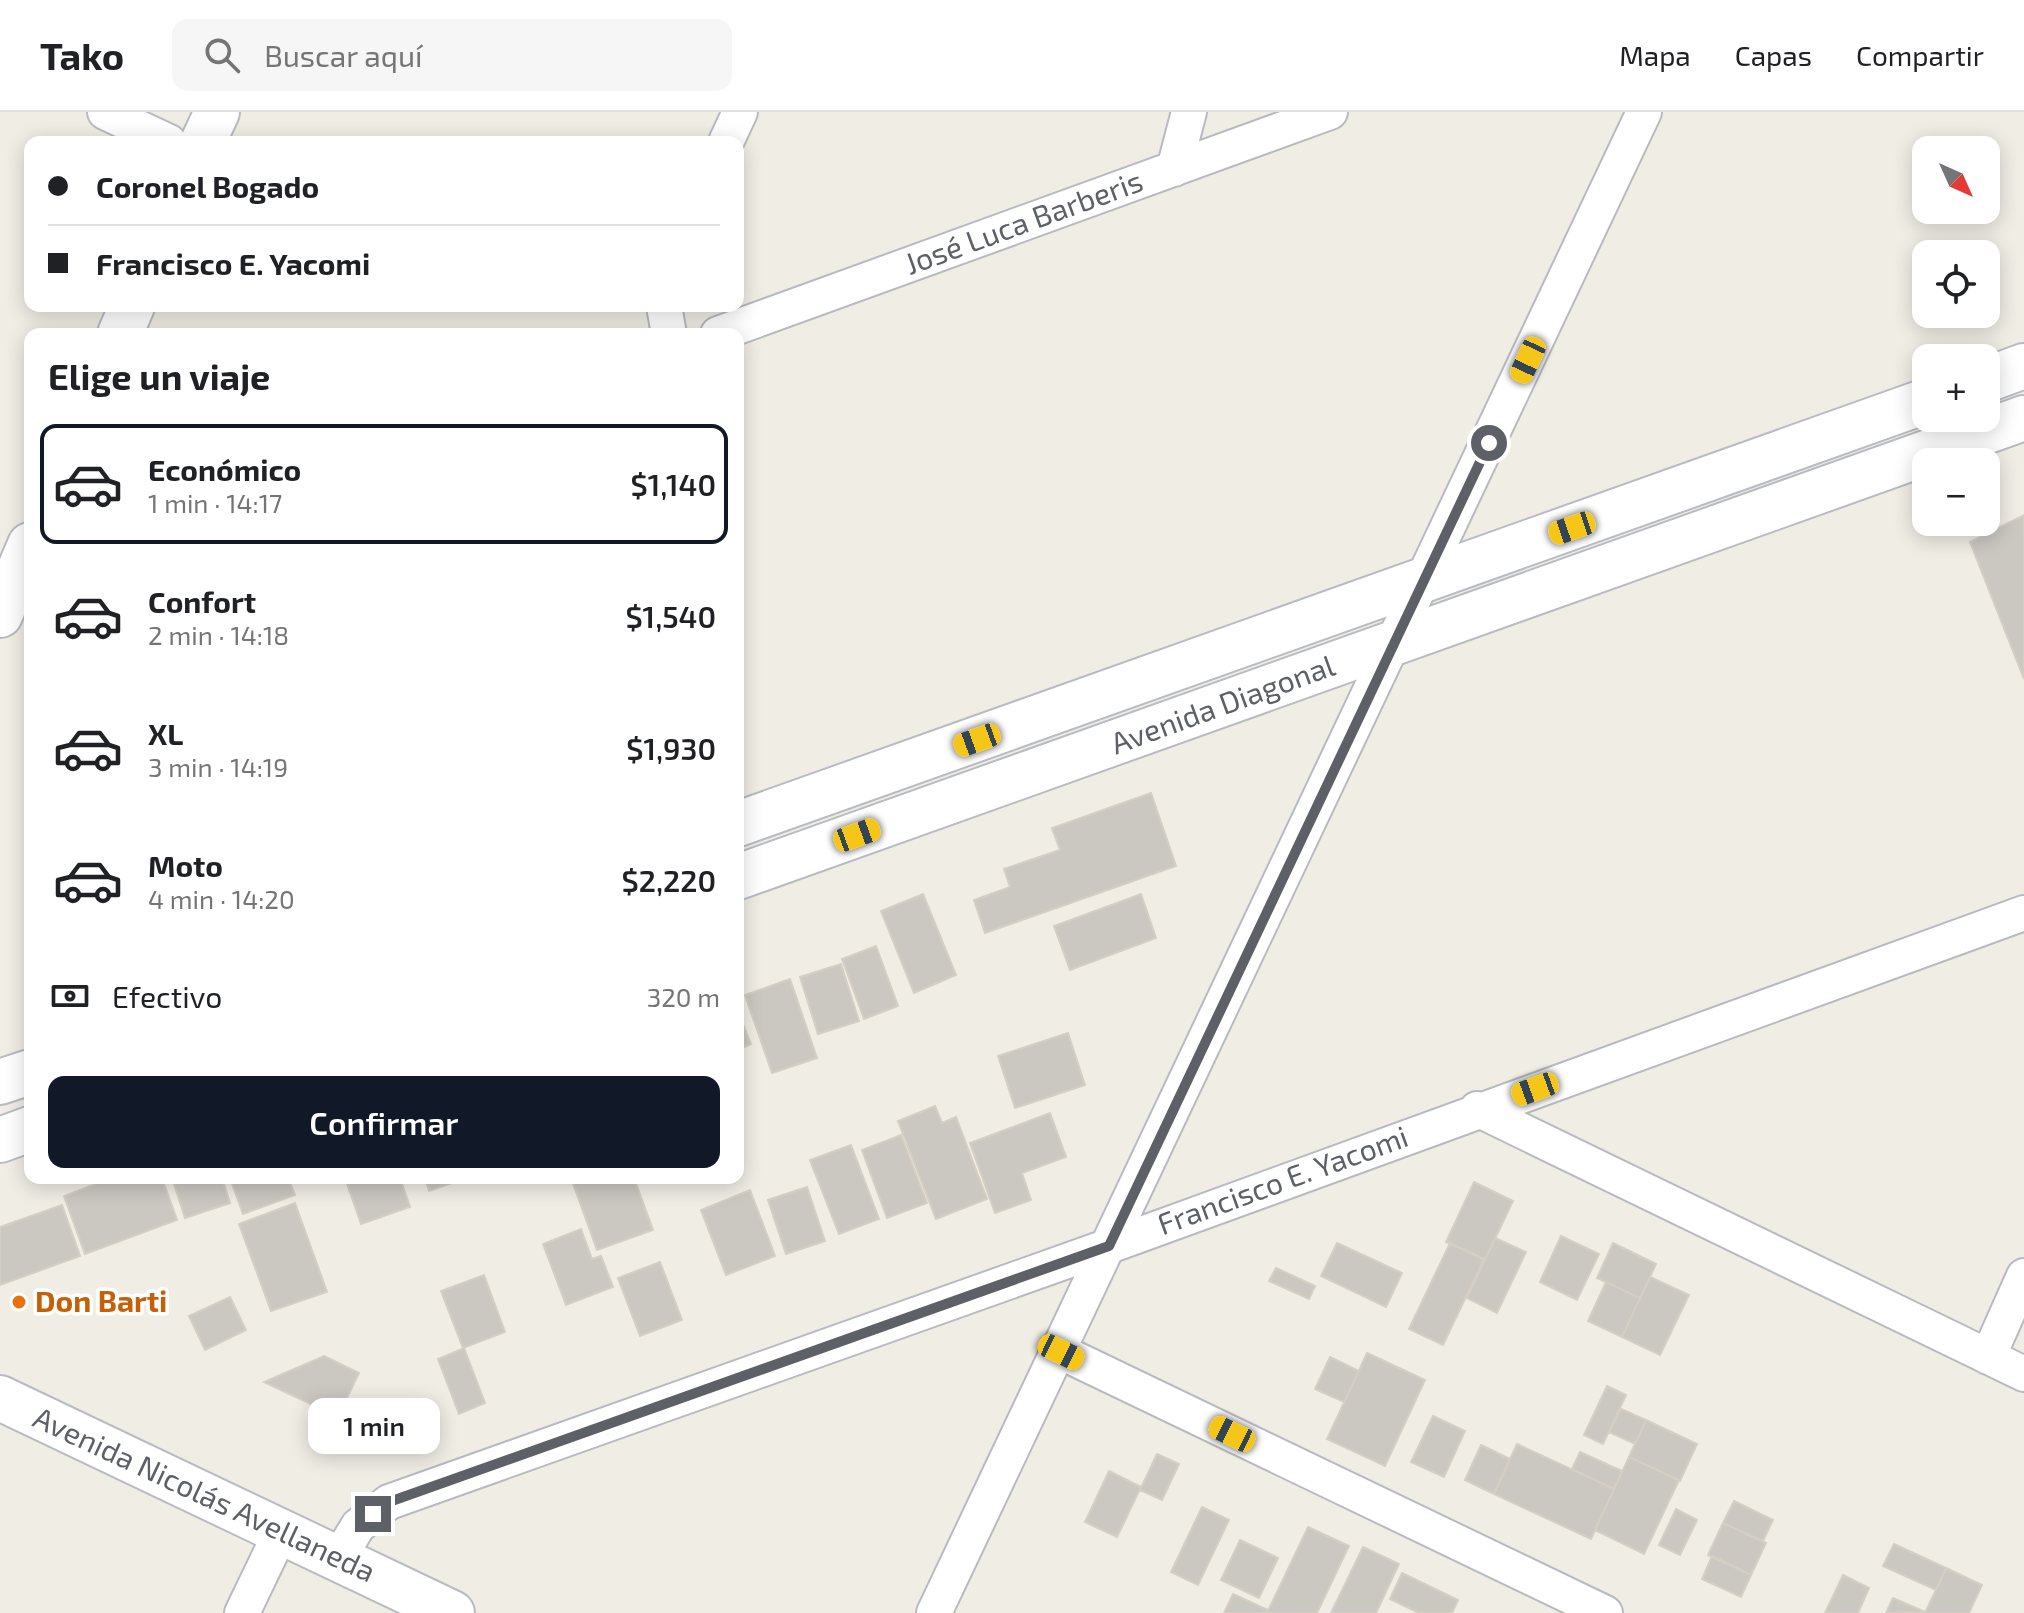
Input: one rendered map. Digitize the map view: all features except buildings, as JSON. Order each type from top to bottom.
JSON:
[{"type":"main road","points":[[206,136],[217,112]]},
{"type":"main road","points":[[2000,375],[2024,366]]},
{"type":"main road","name":"Avenida Diagonal","points":[[744,822],[1912,406]]},
{"type":"main road","name":"Avenida Diagonal","points":[[744,875],[2024,418]]},
{"type":"main road","points":[[0,615],[24,559]]},
{"type":"main road","points":[[0,1082],[24,1074]]},
{"type":"main road","points":[[0,1140],[24,1131]]},
{"type":"main road","name":"Avenida Nicolás Avellaneda","points":[[0,1398],[452,1613]]},
{"type":"street","points":[[105,112],[156,136]]},
{"type":"street","points":[[729,136],[740,112]]},
{"type":"street","points":[[1174,169],[1189,112]]},
{"type":"street","name":"José Luca Barberis","points":[[735,328],[1330,112]]},
{"type":"street","points":[[934,1613],[1061,1352],[1644,112]]},
{"type":"street","name":"Francisco E. Yacomi","points":[[338,1559],[358,1526],[389,1502],[1109,1246],[1477,1109],[2024,913]]},
{"type":"street","points":[[1477,1109],[2024,1374]]},
{"type":"street","points":[[1988,1357],[2024,1276]]},
{"type":"street","points":[[1061,1352],[1605,1613]]},
{"type":"street","points":[[242,1613],[281,1532]]},
{"type":"place","name":"Don Barti","points":[[19,1302]]},
{"type":"route","points":[[373,1514],[389,1502],[1109,1246],[1489,443]]}]
